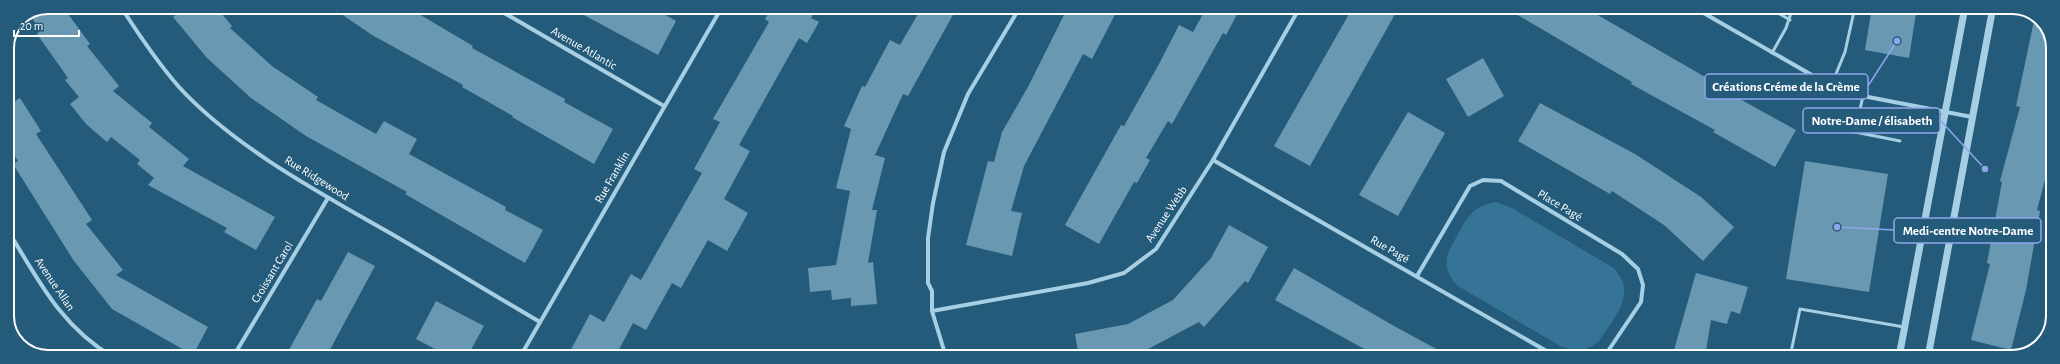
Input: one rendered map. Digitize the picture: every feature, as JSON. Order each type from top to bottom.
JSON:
[{"type":"street","name":"Rue Ridgewood","points":[[125,14],[146,47],[180,88],[226,130],[328,198],[540,322]]},
{"type":"street","name":"Avenue Atlantic","points":[[506,14],[664,106]]},
{"type":"street","name":"Rue Franklin","points":[[524,350],[718,14]]},
{"type":"street","points":[[944,350],[932,311],[932,291],[928,283],[928,238],[932,203],[944,152],[968,94],[1016,14]]},
{"type":"street","name":"Avenue Webb","points":[[932,311],[1088,283],[1124,273],[1156,249],[1213,160],[1296,14]]},
{"type":"street","points":[[1705,14],[1831,86],[1863,96],[1972,117]]},
{"type":"street","points":[[1900,350],[1964,14]]},
{"type":"street","points":[[1929,350],[1992,14]]},
{"type":"street","name":"Rue Pagé","points":[[1213,160],[1545,350]]},
{"type":"street","name":"Place Pagé","points":[[1417,276],[1470,186],[1484,180],[1501,182],[1622,254],[1638,269],[1643,285],[1641,302],[1609,350]]},
{"type":"street","name":"Croissant Carol","points":[[237,350],[328,198]]},
{"type":"street","name":"Avenue Allan","points":[[14,240],[58,311],[95,347],[100,350]]},
{"type":"lane","points":[[1780,14],[1790,20]]},
{"type":"lane","points":[[1772,53],[1790,20],[1791,14]]},
{"type":"lane","points":[[1831,86],[1844,52],[1853,14]]},
{"type":"lane","points":[[1855,132],[1863,96]]},
{"type":"lane","points":[[1824,125],[1900,141]]},
{"type":"lane","points":[[1791,350],[1800,309],[1904,327]]},
{"type":"shaded area","points":[[1496,202],[1512,208],[1612,267],[1620,276],[1624,286],[1622,304],[1618,313],[1600,340],[1591,347],[1578,350],[1562,347],[1458,286],[1451,278],[1447,269],[1448,254],[1467,218],[1479,208]]},
{"type":"building","points":[[48,14],[68,14],[90,44],[87,46],[119,86],[113,91],[152,123],[149,127],[189,159],[183,166],[275,217],[256,250],[224,232],[227,228],[148,185],[154,178],[137,164],[140,160],[111,137],[107,142],[86,124],[70,104],[79,97],[65,80],[68,78],[37,34],[40,31],[32,18]]},
{"type":"building","points":[[177,14],[222,14],[232,26],[230,28],[272,66],[318,97],[316,100],[376,134],[384,121],[417,139],[409,154],[506,207],[505,210],[543,230],[525,263],[405,194],[407,192],[306,136],[251,98],[207,58],[173,17]]},
{"type":"building","points":[[341,14],[419,14],[473,46],[472,48],[565,99],[564,102],[613,129],[594,164],[462,87],[463,85],[372,35]]},
{"type":"building","points":[[582,14],[664,14],[676,21],[658,55]]},
{"type":"building","points":[[768,14],[813,14],[811,18],[819,22],[807,43],[799,38],[739,145],[750,151],[724,199],[748,213],[727,251],[708,240],[681,288],[672,283],[646,330],[633,323],[619,350],[571,350],[590,314],[604,322],[631,274],[641,280],[702,173],[694,169],[720,122],[713,119],[769,22],[765,19]]},
{"type":"building","points":[[918,14],[953,14],[908,96],[903,94],[875,155],[885,158],[872,210],[877,210],[868,263],[873,262],[877,304],[851,306],[851,298],[832,300],[831,290],[810,292],[808,268],[836,265],[850,191],[836,188],[851,129],[844,126],[862,86],[865,87],[890,40],[900,45]]},
{"type":"building","points":[[1064,14],[1115,14],[1092,59],[1083,54],[1024,166],[1011,211],[1022,213],[1012,256],[966,245],[988,161],[994,162],[1002,132],[1029,85]]},
{"type":"building","points":[[1203,14],[1237,14],[1226,35],[1223,33],[1172,124],[1168,121],[1146,158],[1150,160],[1137,183],[1134,182],[1099,244],[1065,225],[1121,125],[1124,126],[1179,25],[1193,32]]},
{"type":"building","points":[[1349,14],[1395,14],[1310,166],[1274,146]]},
{"type":"building","points":[[1516,14],[1596,14],[1712,81],[1711,83],[1796,130],[1775,167],[1713,132],[1715,130],[1631,84],[1632,82]]},
{"type":"building","points":[[1871,14],[1916,14],[1909,58],[1865,50]]},
{"type":"building","points":[[2034,22],[2038,25],[2045,39],[2046,45],[2046,176],[2037,210],[2040,211],[2026,290],[2011,350],[1971,340],[1990,264],[1987,263],[2002,182],[2000,181],[2020,107],[2016,106]]},
{"type":"building","points":[[1483,58],[1504,96],[1468,117],[1446,79]]},
{"type":"building","points":[[20,98],[41,131],[36,134],[92,220],[86,224],[123,270],[116,275],[208,327],[196,350],[184,350],[112,309],[74,261],[14,166],[14,163],[18,161],[14,155],[14,102]]},
{"type":"building","points":[[1540,103],[1635,154],[1701,197],[1734,227],[1703,261],[1664,225],[1612,191],[1610,194],[1518,141]]},
{"type":"building","points":[[1408,112],[1445,133],[1398,216],[1359,195]]},
{"type":"building","points":[[1805,161],[1888,174],[1869,292],[1786,279]]},
{"type":"building","points":[[1229,225],[1268,247],[1248,283],[1245,281],[1204,327],[1199,322],[1146,350],[1078,350],[1075,334],[1128,324],[1173,300],[1211,258]]},
{"type":"building","points":[[348,252],[375,266],[330,350],[289,350],[317,299],[321,301]]},
{"type":"building","points":[[1294,268],[1438,350],[1366,350],[1275,300]]},
{"type":"building","points":[[1696,273],[1748,287],[1740,314],[1731,311],[1727,324],[1711,320],[1706,350],[1674,350]]},
{"type":"building","points":[[436,301],[484,326],[471,350],[437,350],[416,339]]},
{"type":"place","name":"Créations Créme de la Crème","points":[[1897,41]]},
{"type":"place","name":"Notre-Dame / élisabeth","points":[[1985,169]]},
{"type":"place","name":"Medi-centre Notre-Dame","points":[[1837,227]]}]
